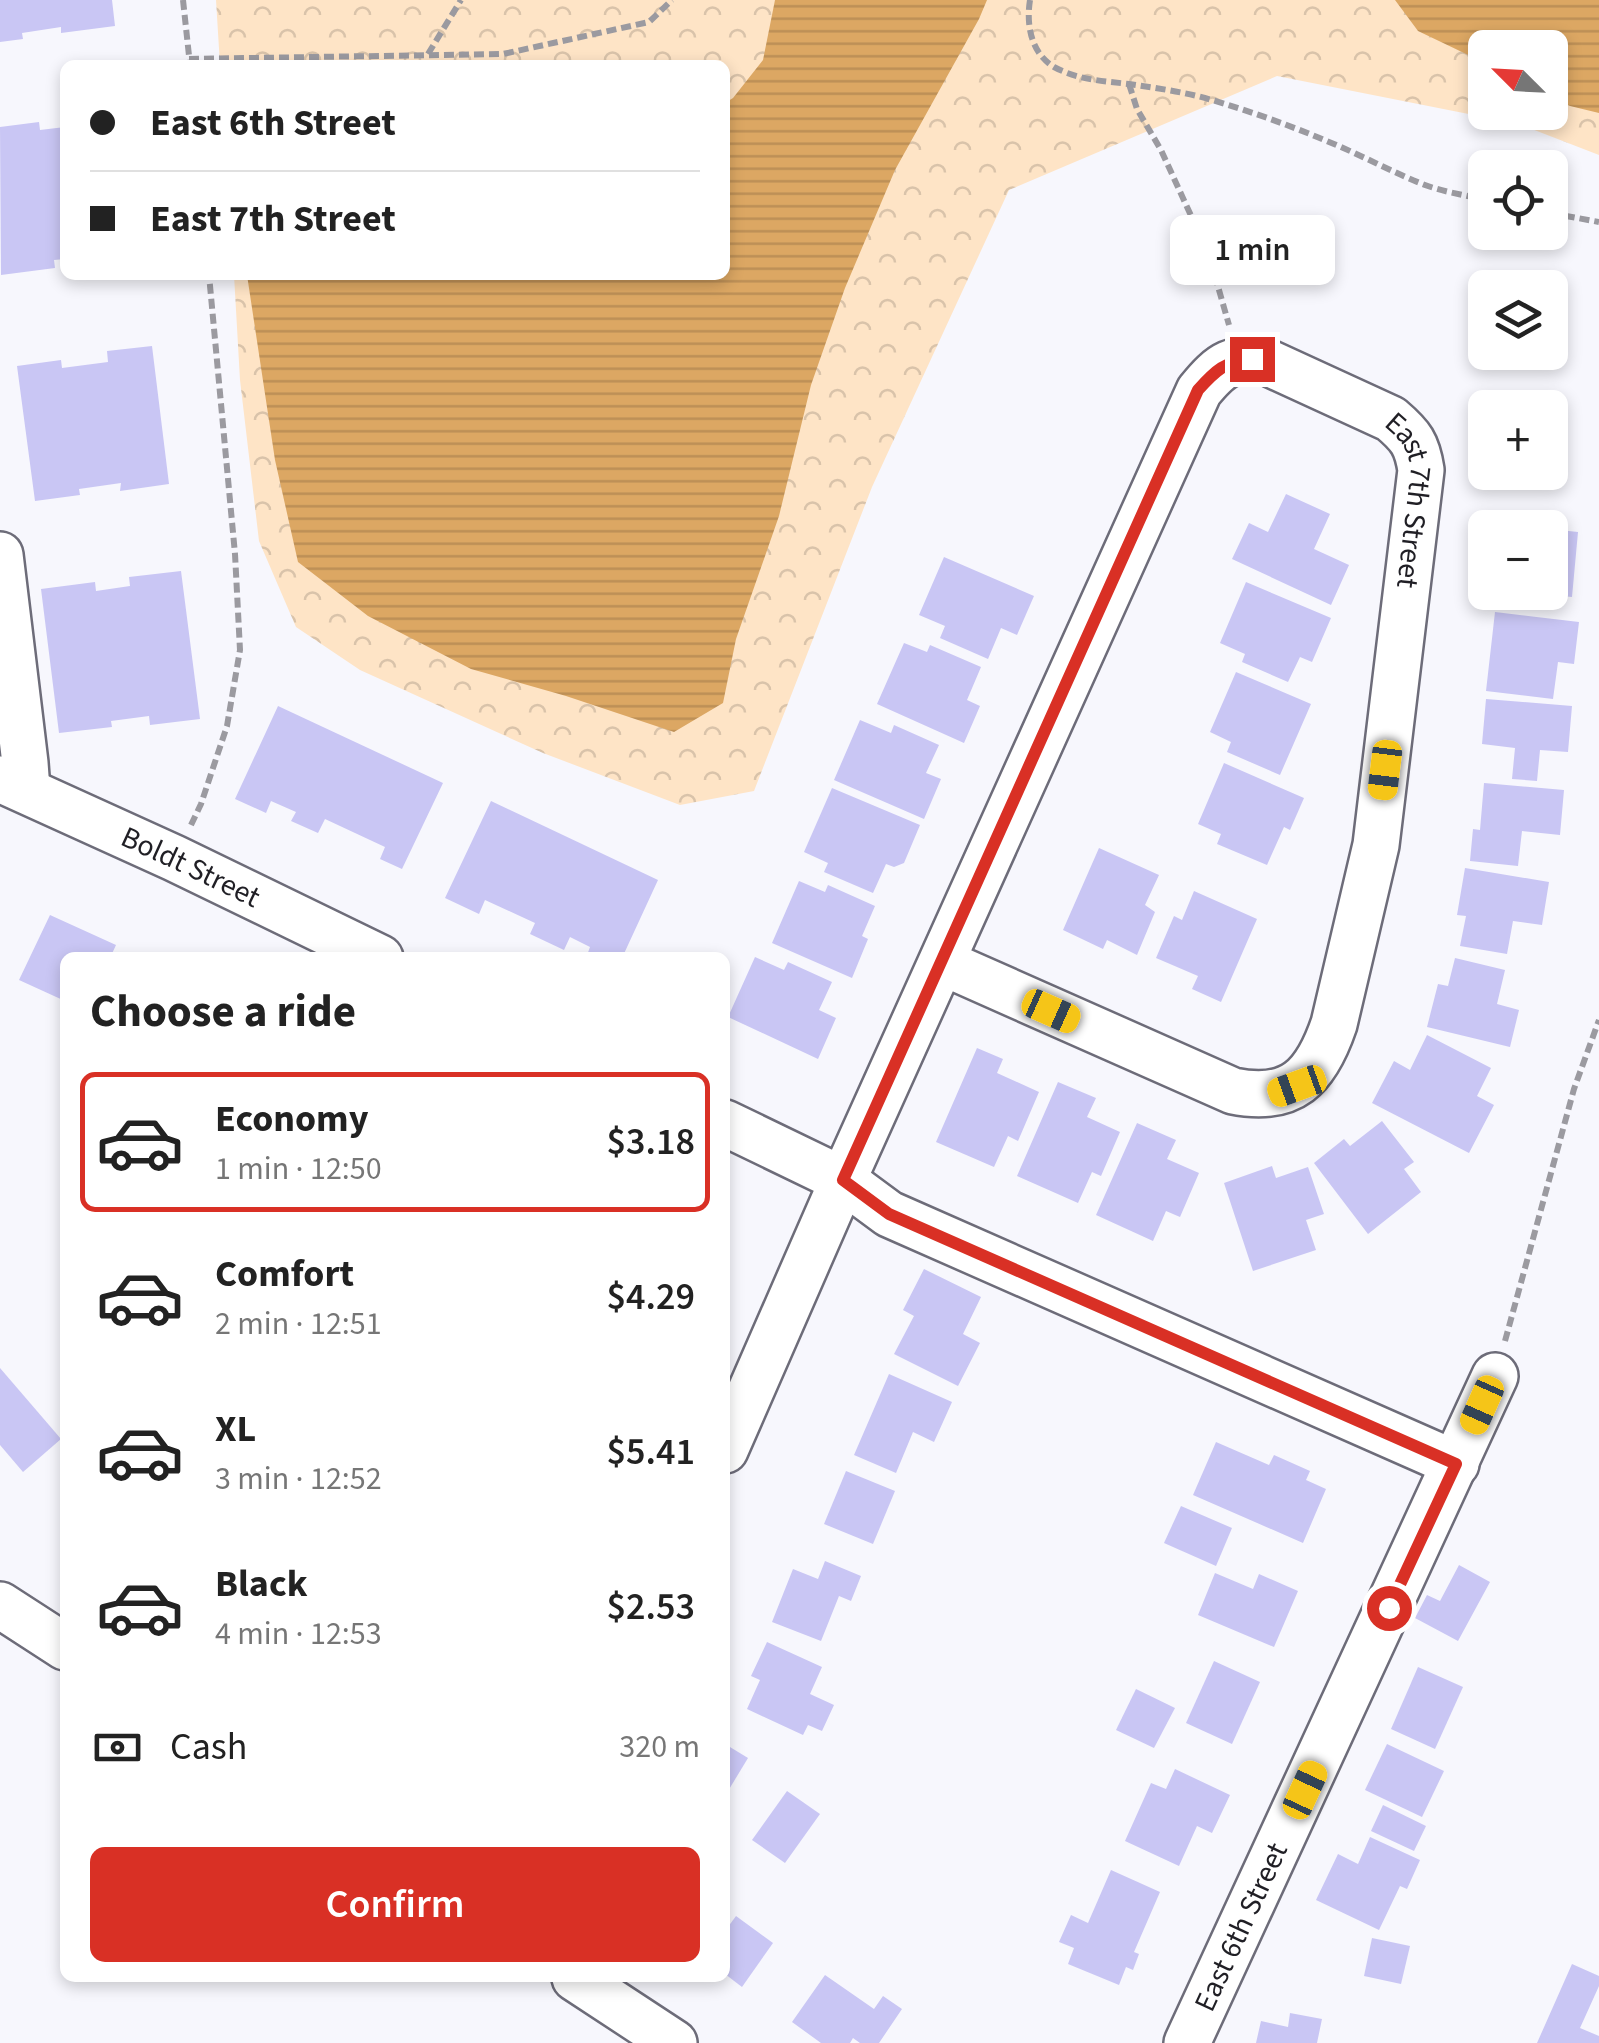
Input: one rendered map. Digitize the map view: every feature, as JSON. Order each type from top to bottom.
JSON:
[{"type":"street","name":"East 7th Street","points":[[942,962],[1233,1091],[1276,1094],[1297,1086],[1326,1048],[1376,844],[1420,470],[1418,448],[1391,419],[1269,364],[1239,360]]},
{"type":"street","points":[[730,1439],[1198,390],[1216,370],[1239,360]]},
{"type":"street","points":[[0,554],[25,763],[13,785]]},
{"type":"street","name":"Boldt Street","points":[[13,785],[367,952]]},
{"type":"street","points":[[730,1126],[843,1180],[889,1214],[1456,1464]]},
{"type":"street","name":"East 6th Street","points":[[1187,2043],[1495,1376]]},
{"type":"street","points":[[0,1604],[60,1644]]},
{"type":"street","points":[[580,1982],[674,2043]]},
{"type":"path","points":[[183,0],[190,60]]},
{"type":"path","points":[[428,56],[462,0]]},
{"type":"path","points":[[269,60],[502,54],[649,22],[672,0]]},
{"type":"path","points":[[1030,0],[1028,24],[1038,53],[1051,66],[1071,75],[1206,98],[1336,145],[1429,187],[1468,196]]},
{"type":"path","points":[[1130,84],[1137,110],[1162,150],[1209,256],[1239,360]]},
{"type":"path","points":[[1568,216],[1599,222]]},
{"type":"path","points":[[187,835],[226,726],[240,650],[209,280]]},
{"type":"path","points":[[1495,1376],[1568,1108],[1599,1020]]},
{"type":"green space","points":[[216,0],[1599,0],[1599,155],[1534,130],[1568,130],[1568,30],[1468,30],[1468,114],[1277,76],[1009,190],[872,487],[754,791],[680,805],[543,753],[360,670],[296,627],[259,541],[240,380],[234,280],[730,280],[730,60],[220,60]]},
{"type":"shaded area","points":[[775,0],[987,0],[895,170],[845,288],[811,385],[779,516],[736,639],[723,703],[674,732],[471,669],[368,616],[298,562],[275,460],[248,280],[730,280],[730,100],[763,60]]},
{"type":"shaded area","points":[[1395,0],[1599,0],[1599,113],[1568,105],[1568,30],[1468,30],[1468,55],[1418,31]]},
{"type":"building","points":[[0,0],[112,0],[115,26],[61,33],[61,27],[22,33],[23,39],[0,42]]},
{"type":"building","points":[[39,122],[40,130],[60,128],[60,259],[54,260],[55,268],[1,275],[0,127]]},
{"type":"building","points":[[152,346],[169,484],[120,491],[121,483],[79,489],[80,495],[35,501],[17,366],[61,360],[62,368],[108,362],[107,351]]},
{"type":"building","points":[[1286,494],[1330,514],[1314,549],[1349,565],[1331,605],[1232,559],[1249,523],[1268,532]]},
{"type":"building","points":[[1568,531],[1578,532],[1572,597],[1568,597]]},
{"type":"building","points":[[944,557],[1034,596],[1017,635],[1001,628],[988,659],[940,638],[945,626],[919,615]]},
{"type":"building","points":[[181,571],[200,719],[150,725],[149,716],[111,721],[112,727],[59,733],[41,589],[95,582],[96,591],[130,586],[129,577]]},
{"type":"building","points":[[1246,582],[1331,618],[1312,662],[1300,657],[1288,682],[1242,662],[1245,654],[1220,643]]},
{"type":"building","points":[[1495,612],[1579,622],[1574,664],[1558,662],[1553,699],[1486,691]]},
{"type":"building","points":[[904,643],[927,652],[930,645],[981,667],[967,700],[980,706],[964,743],[877,704]]},
{"type":"building","points":[[1236,672],[1311,704],[1280,775],[1227,752],[1231,742],[1210,732]]},
{"type":"building","points":[[1486,699],[1572,706],[1568,752],[1540,750],[1537,781],[1512,779],[1515,748],[1482,744]]},
{"type":"building","points":[[278,706],[443,783],[402,869],[380,859],[385,847],[325,819],[318,833],[291,821],[296,812],[271,801],[266,813],[235,799]]},
{"type":"building","points":[[860,720],[891,733],[894,725],[939,745],[926,773],[941,779],[924,819],[834,780]]},
{"type":"building","points":[[1224,763],[1304,798],[1290,830],[1284,827],[1267,865],[1217,844],[1221,834],[1198,824]]},
{"type":"building","points":[[1484,783],[1564,790],[1560,835],[1522,831],[1518,866],[1470,861],[1473,829],[1480,830]]},
{"type":"building","points":[[832,788],[920,825],[904,863],[894,867],[886,864],[873,893],[824,872],[828,863],[804,852]]},
{"type":"building","points":[[491,801],[658,880],[625,952],[588,952],[590,947],[570,937],[564,950],[530,934],[535,923],[485,900],[479,914],[445,898]]},
{"type":"building","points":[[1099,848],[1159,875],[1145,905],[1155,912],[1137,955],[1107,940],[1103,949],[1063,930]]},
{"type":"building","points":[[1465,868],[1549,882],[1542,925],[1513,921],[1507,954],[1460,946],[1466,916],[1457,915]]},
{"type":"building","points":[[799,881],[825,892],[828,885],[875,906],[862,936],[868,939],[852,978],[772,943]]},
{"type":"building","points":[[1194,891],[1257,919],[1221,1002],[1192,989],[1198,976],[1156,958],[1174,916],[1182,920]]},
{"type":"building","points":[[50,915],[116,945],[113,952],[60,952],[60,999],[19,980]]},
{"type":"building","points":[[755,957],[784,970],[788,962],[832,982],[819,1010],[836,1018],[818,1059],[730,1018]]},
{"type":"building","points":[[1455,958],[1505,970],[1497,1004],[1519,1010],[1510,1047],[1427,1027],[1438,984],[1448,986]]},
{"type":"building","points":[[1427,1035],[1491,1068],[1477,1096],[1494,1105],[1469,1153],[1372,1103],[1394,1061],[1410,1070]]},
{"type":"building","points":[[977,1048],[1003,1059],[997,1073],[1039,1092],[1018,1141],[1008,1136],[994,1167],[936,1142]]},
{"type":"building","points":[[1058,1082],[1096,1098],[1087,1117],[1120,1132],[1101,1176],[1092,1172],[1078,1203],[1017,1176]]},
{"type":"building","points":[[1382,1121],[1414,1162],[1404,1169],[1421,1192],[1368,1234],[1314,1163],[1344,1139],[1350,1146]]},
{"type":"building","points":[[1137,1123],[1176,1140],[1167,1159],[1199,1173],[1180,1217],[1166,1211],[1153,1241],[1096,1215]]},
{"type":"building","points":[[1272,1166],[1276,1178],[1308,1167],[1324,1214],[1306,1220],[1316,1250],[1253,1271],[1224,1183]]},
{"type":"building","points":[[924,1269],[981,1297],[963,1334],[980,1343],[958,1386],[894,1354],[914,1316],[903,1310]]},
{"type":"building","points":[[0,1368],[60,1440],[23,1472],[0,1445]]},
{"type":"building","points":[[889,1374],[952,1402],[934,1442],[913,1432],[896,1473],[854,1455]]},
{"type":"building","points":[[1216,1442],[1269,1465],[1274,1455],[1310,1471],[1306,1480],[1326,1489],[1303,1543],[1193,1495]]},
{"type":"building","points":[[846,1471],[895,1491],[873,1544],[824,1524]]},
{"type":"building","points":[[1181,1506],[1232,1528],[1216,1566],[1164,1543]]},
{"type":"building","points":[[825,1561],[861,1576],[851,1601],[839,1596],[821,1641],[772,1622],[793,1569],[818,1579]]},
{"type":"building","points":[[1459,1565],[1490,1582],[1458,1641],[1415,1618],[1427,1595],[1440,1601]]},
{"type":"building","points":[[1215,1573],[1253,1589],[1259,1574],[1298,1591],[1274,1647],[1198,1615]]},
{"type":"building","points":[[767,1642],[822,1667],[810,1694],[834,1705],[822,1731],[808,1725],[803,1735],[747,1709],[760,1680],[751,1676]]},
{"type":"building","points":[[1214,1661],[1260,1682],[1232,1744],[1186,1723]]},
{"type":"building","points":[[1418,1667],[1463,1687],[1435,1749],[1391,1729]]},
{"type":"building","points":[[1136,1689],[1175,1708],[1154,1748],[1116,1730]]},
{"type":"building","points":[[1387,1744],[1444,1771],[1422,1817],[1365,1790]]},
{"type":"building","points":[[730,1747],[748,1758],[730,1788]]},
{"type":"building","points":[[1175,1769],[1230,1795],[1212,1833],[1197,1826],[1179,1866],[1125,1841],[1151,1783],[1166,1789]]},
{"type":"building","points":[[787,1791],[820,1814],[785,1863],[752,1840]]},
{"type":"building","points":[[1383,1805],[1426,1826],[1414,1851],[1371,1831]]},
{"type":"building","points":[[1370,1837],[1420,1860],[1407,1889],[1400,1886],[1379,1930],[1316,1900],[1338,1854],[1358,1864]]},
{"type":"building","points":[[1111,1870],[1160,1892],[1134,1952],[1139,1954],[1133,1970],[1126,1967],[1119,1985],[1068,1964],[1074,1948],[1059,1942],[1071,1915],[1088,1923]]},
{"type":"building","points":[[736,1916],[773,1943],[742,1987],[730,1978],[730,1924]]},
{"type":"building","points":[[1372,1938],[1410,1946],[1401,1984],[1364,1976]]},
{"type":"building","points":[[1572,1964],[1599,1976],[1599,1986],[1580,2028],[1599,2036],[1599,2043],[1537,2043]]},
{"type":"building","points":[[825,1975],[874,2009],[883,1996],[902,2009],[879,2043],[860,2043],[853,2038],[850,2043],[821,2043],[792,2022]]},
{"type":"building","points":[[1290,2013],[1322,2019],[1317,2043],[1256,2043],[1261,2021],[1288,2027]]},
{"type":"route","points":[[1252,359],[1216,370],[1198,390],[843,1180],[889,1214],[1456,1464],[1389,1608]]}]
